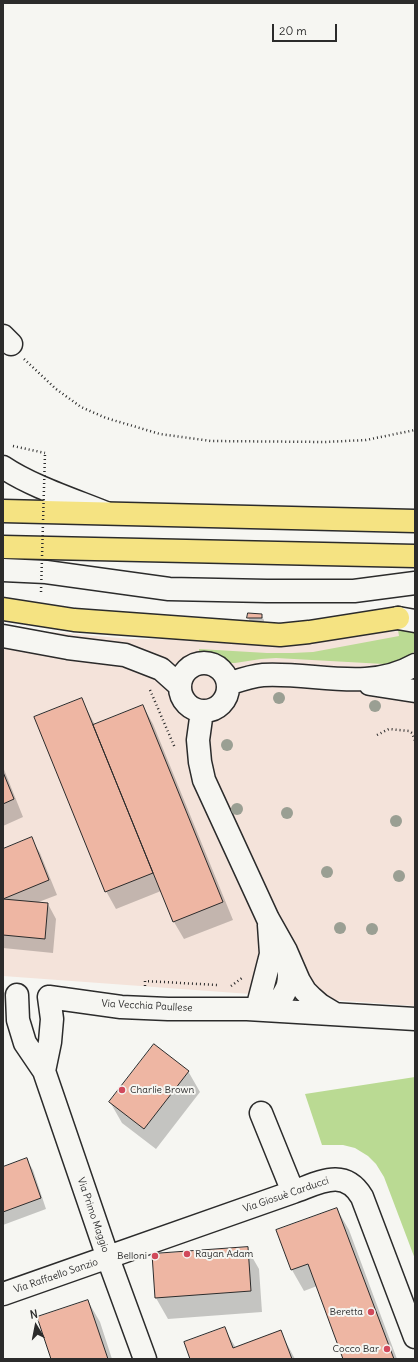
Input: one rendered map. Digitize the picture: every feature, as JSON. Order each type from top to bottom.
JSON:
[{"type":"highway","points":[[3,511],[415,521]]},
{"type":"highway","points":[[3,547],[415,556]]},
{"type":"highway","points":[[3,609],[74,620],[280,634],[309,632],[409,618]]},
{"type":"street","points":[[3,466],[10,472],[38,485],[107,514]]},
{"type":"street","points":[[3,570],[46,572],[169,589],[354,591],[415,583]]},
{"type":"street","points":[[3,636],[68,648],[125,654],[161,669],[180,686]]},
{"type":"street","points":[[199,663],[214,665],[221,670],[226,676],[228,684],[227,692],[221,703],[211,710],[194,709],[188,705],[181,693],[180,686],[181,678],[185,671],[191,666],[199,663]]},
{"type":"street","points":[[345,680],[392,675],[407,670],[415,665]]},
{"type":"street","points":[[228,684],[246,678],[264,675],[287,675],[345,680],[385,688],[415,691]]},
{"type":"street","points":[[202,710],[198,740],[200,762],[204,780],[268,919],[286,951],[299,981],[305,991],[320,1005],[336,1014]]},
{"type":"street","points":[[259,1009],[271,954],[268,919]]},
{"type":"street","points":[[259,1009],[287,990],[290,978],[286,951]]},
{"type":"street","name":"Via Vecchia Paullese","points":[[10,995],[49,997],[110,992],[139,992],[181,996],[259,1009],[415,1019]]},
{"type":"street","name":"Via Primo Maggio","points":[[10,995],[26,1043],[44,1071],[108,1258],[145,1359]]},
{"type":"street","points":[[44,1071],[50,1042],[52,1019],[49,997]]},
{"type":"street","points":[[261,1113],[294,1192]]},
{"type":"street","name":"Via Giosuè Carducci","points":[[108,1258],[294,1192],[335,1179],[347,1181],[356,1187],[362,1197],[415,1337]]},
{"type":"street","name":"Via Raffaello Sanzio","points":[[3,1294],[108,1258]]},
{"type":"path","points":[[7,340],[32,367],[56,389],[82,407],[106,418],[160,434],[211,441],[325,442],[366,440],[415,430]]},
{"type":"path","points":[[6,444],[45,453],[41,592]]},
{"type":"path","points":[[137,660],[178,754]]},
{"type":"path","points":[[377,735],[389,729],[409,730],[415,741]]},
{"type":"path","points":[[231,986],[244,976]]},
{"type":"shaded area","points":[[3,624],[27,630],[131,639],[278,640],[415,630],[415,1006],[3,976]]},
{"type":"green space","points":[[405,628],[415,630],[415,651],[401,660],[384,664],[276,658],[226,663],[209,654],[199,654],[199,649],[267,653],[313,652],[399,636],[398,630]]},
{"type":"green space","points":[[415,1077],[415,1259],[384,1177],[376,1164],[368,1156],[355,1148],[343,1145],[322,1145],[305,1094]]},
{"type":"building","points":[[248,613],[262,614],[262,618],[247,618]]},
{"type":"building","points":[[82,698],[153,873],[105,892],[34,717]]},
{"type":"building","points":[[143,705],[223,902],[173,922],[93,725]]},
{"type":"building","points":[[3,772],[14,799],[3,804]]},
{"type":"building","points":[[32,837],[49,880],[3,899],[3,849]]},
{"type":"building","points":[[3,899],[48,903],[45,939],[3,935]]},
{"type":"building","points":[[154,1044],[189,1071],[144,1129],[109,1102]]},
{"type":"building","points":[[27,1158],[41,1198],[3,1212],[3,1167]]},
{"type":"building","points":[[337,1208],[394,1359],[343,1359],[308,1264],[291,1270],[276,1230]]},
{"type":"building","points":[[248,1247],[251,1291],[155,1298],[152,1254]]},
{"type":"building","points":[[88,1300],[108,1359],[51,1359],[37,1317]]},
{"type":"building","points":[[225,1327],[233,1348],[281,1330],[292,1359],[190,1359],[184,1342]]},
{"type":"place","name":"Charlie Brown","points":[[122,1090]]},
{"type":"place","name":"Rayan Adam","points":[[187,1254]]},
{"type":"place","name":"Belloni","points":[[155,1256]]},
{"type":"place","name":"Beretta","points":[[371,1312]]},
{"type":"place","name":"Cocco Bar","points":[[387,1349]]}]
